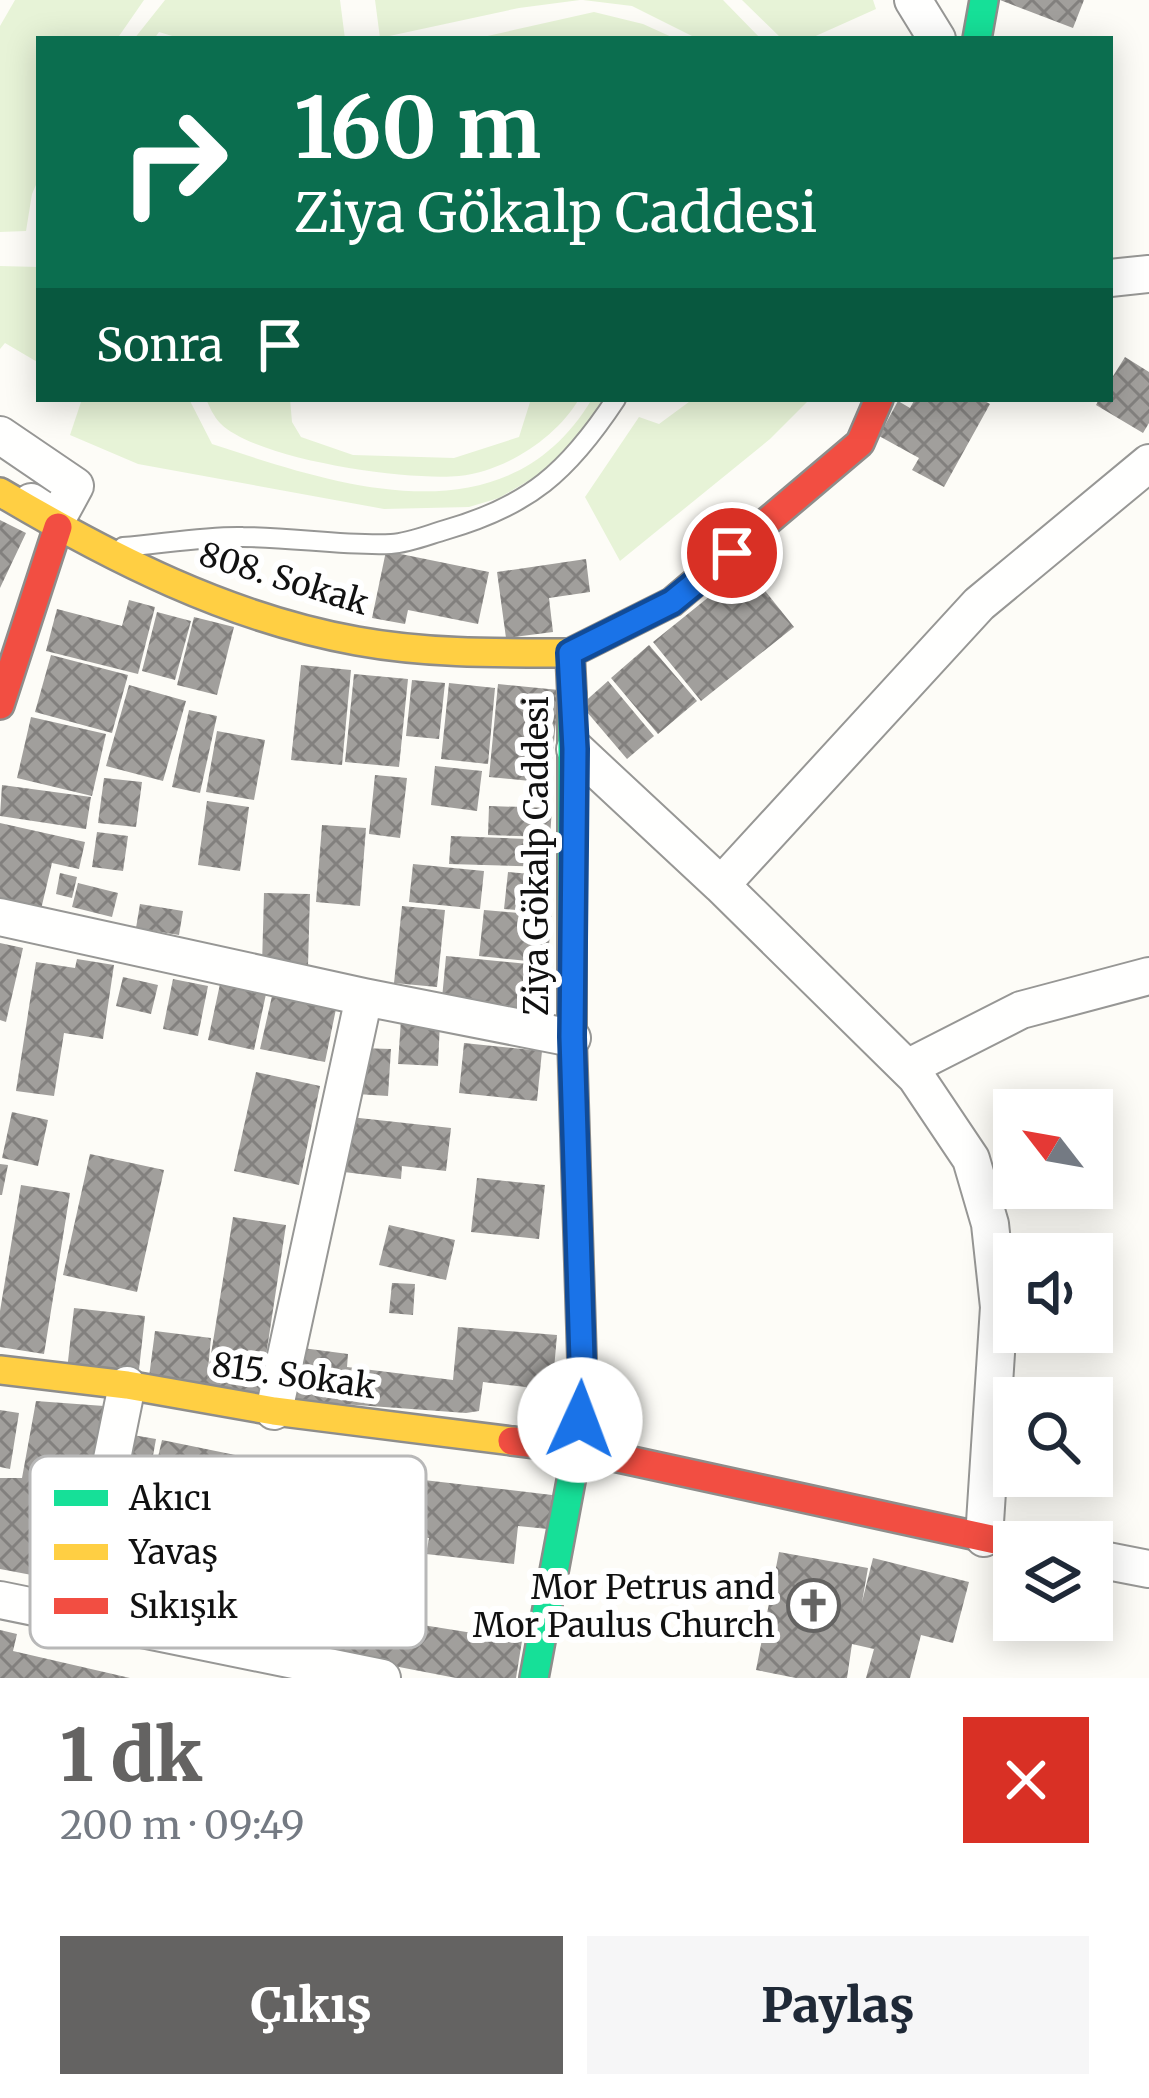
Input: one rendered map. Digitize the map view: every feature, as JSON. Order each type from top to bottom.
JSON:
[{"type":"street","points":[[913,0],[935,36]]},
{"type":"street","points":[[977,36],[984,0]]},
{"type":"street","points":[[1113,278],[1149,274]]},
{"type":"street","name":"Ziya Gökalp Caddesi","points":[[534,1678],[577,1449],[583,1392],[572,1037],[575,749],[570,653],[672,602],[860,442],[878,402]]},
{"type":"street","points":[[0,435],[75,486],[57,519],[0,487]]},
{"type":"street","points":[[721,885],[979,604],[1149,463]]},
{"type":"street","name":"808. Sokak","points":[[0,487],[58,527],[101,549],[198,593],[312,631],[408,649],[570,653]]},
{"type":"street","points":[[0,706],[58,527]]},
{"type":"street","points":[[575,749],[907,1068],[971,1159],[990,1224],[999,1307],[999,1521]]},
{"type":"street","points":[[0,917],[572,1037]]},
{"type":"street","points":[[907,1068],[1021,1010],[1149,976]]},
{"type":"street","points":[[274,1411],[364,997]]},
{"type":"street","name":"815. Sokak","points":[[0,1370],[577,1449],[993,1540]]},
{"type":"street","points":[[113,1456],[127,1385]]},
{"type":"street","points":[[1113,1562],[1149,1569]]},
{"type":"street","points":[[0,1600],[30,1606]]},
{"type":"street","points":[[236,1648],[382,1678]]},
{"type":"lane","points":[[101,549],[242,536],[325,544],[398,544],[502,512],[538,490],[589,440],[614,402]]},
{"type":"green space","points":[[15,0],[144,0],[119,36],[36,36],[36,185],[26,231],[0,232],[0,26]]},
{"type":"green space","points":[[165,0],[340,0],[345,36],[172,36],[159,32],[136,36]]},
{"type":"green space","points":[[375,0],[580,0],[519,8],[380,36]]},
{"type":"green space","points":[[583,0],[723,0],[758,36],[692,36],[632,6]]},
{"type":"green space","points":[[742,0],[873,0],[876,9],[816,36],[779,36]]},
{"type":"green space","points":[[594,12],[669,36],[487,36]]},
{"type":"green space","points":[[0,266],[36,267],[36,361],[5,343],[0,349]]},
{"type":"green space","points":[[81,402],[191,402],[212,444],[366,486],[418,491],[468,488],[514,473],[556,444],[590,402],[600,402],[552,467],[499,498],[469,507],[384,509],[138,464],[70,435]]},
{"type":"green space","points":[[208,402],[290,402],[292,422],[301,437],[353,455],[454,458],[519,437],[530,402],[577,402],[557,427],[512,460],[477,473],[436,477],[334,465],[265,448],[239,436],[214,415]]},
{"type":"green space","points":[[689,402],[807,402],[770,439],[620,561],[585,497],[639,417],[659,424]]},
{"type":"building","points":[[1000,0],[1084,0],[1073,28]]},
{"type":"building","points":[[1125,357],[1149,372],[1149,423],[1143,433],[1096,405],[1113,402],[1113,376]]},
{"type":"building","points":[[897,402],[910,408],[913,402],[990,404],[944,487],[912,470],[919,458],[879,436]]},
{"type":"building","points":[[0,520],[26,533],[0,588]]},
{"type":"building","points":[[386,551],[489,572],[478,624],[408,610],[405,624],[372,618]]},
{"type":"building","points":[[586,559],[590,592],[549,598],[553,632],[506,638],[497,572]]},
{"type":"building","points":[[746,567],[794,627],[701,701],[653,642]]},
{"type":"building","points":[[129,600],[155,607],[138,674],[46,651],[57,609],[122,626]]},
{"type":"building","points":[[157,612],[191,621],[175,680],[142,671]]},
{"type":"building","points":[[194,617],[234,627],[217,695],[177,685]]},
{"type":"building","points":[[649,645],[697,701],[658,734],[611,678]]},
{"type":"building","points":[[51,655],[128,675],[112,733],[35,712]]},
{"type":"building","points":[[301,665],[351,670],[342,765],[291,760]]},
{"type":"building","points":[[354,674],[408,679],[399,767],[345,762]]},
{"type":"building","points":[[412,680],[445,683],[439,739],[406,736]]},
{"type":"building","points":[[608,681],[654,736],[627,759],[581,705]]},
{"type":"building","points":[[449,683],[495,688],[488,764],[441,759]]},
{"type":"building","points":[[498,684],[559,690],[550,783],[489,777]]},
{"type":"building","points":[[129,685],[186,701],[163,781],[106,766]]},
{"type":"building","points":[[189,710],[217,716],[200,793],[172,787]]},
{"type":"building","points":[[31,717],[106,734],[92,796],[17,778]]},
{"type":"building","points":[[217,731],[265,740],[254,800],[206,792]]},
{"type":"building","points":[[435,766],[482,771],[477,811],[431,805]]},
{"type":"building","points":[[375,775],[407,778],[400,838],[369,834]]},
{"type":"building","points":[[104,778],[142,782],[136,827],[98,823]]},
{"type":"building","points":[[2,785],[91,797],[86,829],[0,816]]},
{"type":"building","points":[[207,801],[249,807],[240,871],[198,865]]},
{"type":"building","points":[[489,806],[552,808],[550,837],[488,835]]},
{"type":"building","points":[[0,823],[85,842],[79,869],[52,863],[38,922],[0,913]]},
{"type":"building","points":[[322,825],[366,828],[360,906],[316,902]]},
{"type":"building","points":[[97,832],[128,836],[123,871],[92,867]]},
{"type":"building","points":[[451,836],[551,840],[550,867],[449,864]]},
{"type":"building","points":[[413,864],[484,871],[480,909],[409,902]]},
{"type":"building","points":[[508,872],[553,876],[550,913],[504,909]]},
{"type":"building","points":[[60,873],[77,877],[72,898],[56,894]]},
{"type":"building","points":[[78,883],[118,893],[112,917],[72,907]]},
{"type":"building","points":[[264,893],[310,894],[308,966],[262,965]]},
{"type":"building","points":[[140,904],[183,911],[179,935],[136,928]]},
{"type":"building","points":[[402,906],[445,910],[437,987],[394,983]]},
{"type":"building","points":[[484,910],[552,916],[547,963],[479,956]]},
{"type":"building","points":[[0,943],[23,948],[6,1022],[0,1020]]},
{"type":"building","points":[[446,956],[548,966],[543,1018],[441,1009]]},
{"type":"building","points":[[77,959],[114,965],[103,1039],[64,1033],[54,1096],[16,1091],[36,962],[75,968]]},
{"type":"building","points":[[123,977],[158,985],[151,1014],[116,1006]]},
{"type":"building","points":[[173,979],[208,986],[198,1036],[163,1029]]},
{"type":"building","points":[[220,984],[266,994],[254,1050],[208,1040]]},
{"type":"building","points":[[272,996],[336,1009],[325,1062],[260,1049]]},
{"type":"building","points":[[401,1019],[440,1021],[438,1066],[398,1064]]},
{"type":"building","points":[[464,1043],[542,1051],[537,1101],[459,1093]]},
{"type":"building","points":[[359,1048],[391,1049],[388,1096],[357,1094]]},
{"type":"building","points":[[256,1072],[320,1086],[299,1185],[234,1171]]},
{"type":"building","points":[[12,1112],[48,1120],[38,1166],[2,1158]]},
{"type":"building","points":[[350,1117],[451,1128],[446,1171],[402,1166],[401,1179],[344,1172]]},
{"type":"building","points":[[90,1154],[164,1170],[137,1292],[63,1275]]},
{"type":"building","points":[[0,1164],[8,1165],[2,1195],[0,1195]]},
{"type":"building","points":[[477,1178],[545,1185],[539,1239],[471,1232]]},
{"type":"building","points":[[21,1185],[70,1193],[44,1354],[0,1347],[0,1311]]},
{"type":"building","points":[[233,1217],[286,1225],[260,1395],[149,1377],[155,1331],[211,1338],[207,1379]]},
{"type":"building","points":[[389,1225],[455,1240],[446,1280],[379,1265]]},
{"type":"building","points":[[392,1283],[415,1284],[413,1315],[389,1313]]},
{"type":"building","points":[[74,1308],[145,1316],[138,1378],[67,1370]]},
{"type":"building","points":[[458,1327],[557,1335],[550,1415],[524,1413],[526,1387],[483,1382],[479,1411],[466,1413],[288,1400],[295,1347],[348,1354],[347,1367],[453,1380]]},
{"type":"building","points":[[36,1401],[104,1406],[96,1456],[30,1456],[30,1575],[0,1569],[0,1478],[22,1478]]},
{"type":"building","points":[[0,1410],[19,1413],[10,1469],[0,1467]]},
{"type":"building","points":[[127,1434],[156,1439],[153,1456],[123,1456]]},
{"type":"building","points":[[162,1440],[241,1456],[158,1456]]},
{"type":"building","points":[[426,1480],[552,1495],[548,1529],[518,1526],[514,1564],[426,1554]]},
{"type":"building","points":[[779,1552],[868,1568],[862,1602],[873,1558],[969,1582],[953,1643],[921,1635],[910,1678],[866,1678],[874,1649],[852,1644],[847,1678],[796,1678],[756,1670]]},
{"type":"building","points":[[426,1626],[522,1641],[516,1678],[456,1678],[301,1648],[426,1648]]},
{"type":"building","points":[[0,1630],[17,1634],[13,1651],[130,1678],[0,1678]]},
{"type":"traffic: fast","points":[[978,36],[984,0]]},
{"type":"traffic: fast","points":[[534,1678],[577,1449],[583,1392],[572,1038],[572,695]]},
{"type":"traffic: slow","points":[[0,492],[172,583],[309,631],[410,648],[570,653]]},
{"type":"traffic: slow","points":[[0,1370],[512,1441]]},
{"type":"traffic: jam","points":[[572,695],[570,653],[672,602],[860,443],[878,402]]},
{"type":"traffic: jam","points":[[0,705],[58,527]]},
{"type":"traffic: jam","points":[[512,1441],[577,1449],[993,1539]]},
{"type":"place","name":"Mor Petrus and Mor Paulus Church","points":[[814,1606]]},
{"type":"route","points":[[580,1420],[572,1037],[575,749],[570,653],[672,602],[732,553]]}]
